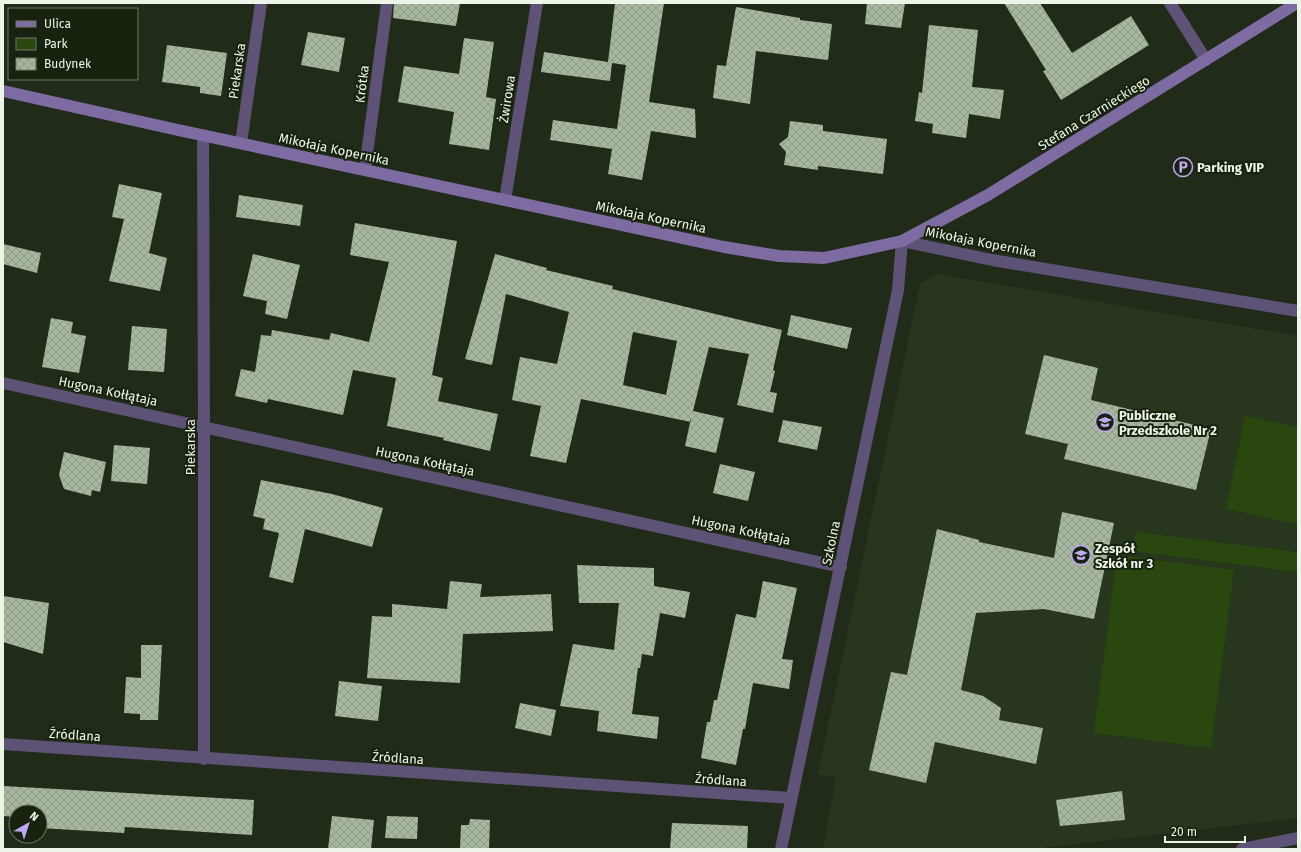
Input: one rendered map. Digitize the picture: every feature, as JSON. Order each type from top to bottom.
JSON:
[{"type":"street","name":"Piekarska","points":[[241,143],[261,3]]},
{"type":"street","name":"Krótka","points":[[365,170],[387,3]]},
{"type":"street","name":"Żwirowa","points":[[505,200],[537,3]]},
{"type":"street","points":[[1170,3],[1206,60]]},
{"type":"street","name":"Stefana Czarnieckiego","points":[[902,241],[988,195],[1297,3]]},
{"type":"street","name":"Mikołaja Kopernika","points":[[3,91],[716,246],[779,256],[824,258],[902,241],[992,260],[1298,311]]},
{"type":"street","name":"Piekarska","points":[[203,135],[204,759]]},
{"type":"street","name":"Szkolna","points":[[781,849],[898,290],[902,241]]},
{"type":"street","name":"Hugona Kołłątaja","points":[[3,383],[841,566]]},
{"type":"street","name":"Źródlana","points":[[3,744],[204,759],[791,798]]},
{"type":"street","points":[[1242,849],[1298,838]]},
{"type":"shaded area","name":"Zespół Szkół nr 3","points":[[938,274],[1298,336],[1298,818],[1034,849],[823,849],[836,778],[818,774],[920,284]]},
{"type":"green space","points":[[1245,416],[1298,427],[1298,524],[1226,509]]},
{"type":"green space","points":[[1135,532],[1298,552],[1298,572],[1132,551]]},
{"type":"green space","points":[[1117,555],[1234,570],[1211,748],[1094,733]]},
{"type":"building","points":[[394,3],[460,3],[456,26],[393,18]]},
{"type":"building","points":[[615,3],[664,3],[649,102],[695,109],[696,138],[651,131],[642,180],[608,174],[612,149],[550,140],[553,120],[617,129],[626,65],[612,63],[610,81],[541,72],[544,52],[608,62]]},
{"type":"building","points":[[867,3],[905,3],[901,28],[865,24]]},
{"type":"building","points":[[1004,3],[1040,3],[1072,53],[1131,16],[1149,45],[1061,100],[1043,71],[1046,70]]},
{"type":"building","points":[[736,7],[800,18],[800,20],[832,24],[828,60],[756,51],[750,104],[713,98],[717,65],[726,66]]},
{"type":"building","points":[[929,25],[978,30],[972,87],[1004,90],[1000,119],[969,114],[966,138],[932,133],[933,124],[915,121],[919,92],[922,93]]},
{"type":"building","points":[[308,32],[345,38],[339,72],[301,65]]},
{"type":"building","points":[[464,38],[494,42],[486,97],[496,99],[489,150],[449,144],[454,112],[398,102],[404,66],[459,74]]},
{"type":"building","points":[[167,45],[227,53],[221,96],[200,93],[200,87],[162,82]]},
{"type":"building","points":[[790,121],[823,125],[823,131],[887,139],[883,174],[818,166],[818,170],[784,165],[786,152],[779,144],[788,137]]},
{"type":"building","points":[[119,184],[162,193],[149,253],[167,258],[160,291],[109,281],[124,219],[112,217]]},
{"type":"building","points":[[239,195],[303,205],[300,226],[236,217]]},
{"type":"building","points":[[355,223],[457,241],[432,375],[443,378],[438,401],[498,414],[490,451],[443,440],[444,438],[387,426],[396,378],[353,370],[343,415],[268,399],[267,403],[235,396],[241,369],[255,372],[261,335],[271,336],[272,330],[329,340],[331,333],[369,342],[389,262],[350,255]]},
{"type":"building","points":[[3,244],[41,253],[37,273],[3,264]]},
{"type":"building","points":[[253,254],[300,265],[287,319],[265,314],[267,301],[243,296]]},
{"type":"building","points":[[495,254],[547,268],[546,270],[613,286],[612,289],[782,330],[773,370],[775,371],[770,392],[777,393],[773,413],[737,405],[749,354],[709,347],[693,411],[724,418],[716,453],[685,446],[690,422],[581,399],[566,463],[530,456],[541,406],[512,400],[520,357],[557,364],[569,312],[506,294],[492,365],[465,359]],"holes":[[[633,332],[677,341],[666,395],[623,385]]]},
{"type":"building","points":[[791,315],[852,328],[847,349],[787,335]]},
{"type":"building","points":[[51,318],[73,322],[71,333],[86,336],[79,373],[42,367]]},
{"type":"building","points":[[132,326],[167,329],[164,372],[128,370]]},
{"type":"building","name":"Publiczne Przedszkole Nr 2","points":[[1044,355],[1098,368],[1091,400],[1211,429],[1196,490],[1064,459],[1068,444],[1025,434]]},
{"type":"building","points":[[783,420],[822,427],[817,450],[778,442]]},
{"type":"building","points":[[114,445],[150,448],[147,484],[111,481]]},
{"type":"building","points":[[64,452],[106,462],[100,492],[92,490],[91,496],[64,489],[59,475]]},
{"type":"building","points":[[720,464],[755,472],[748,501],[713,493]]},
{"type":"building","points":[[261,480],[332,494],[383,508],[372,547],[305,529],[293,583],[269,577],[279,533],[263,529],[265,519],[253,516]]},
{"type":"building","points":[[1062,512],[1114,523],[1094,619],[1044,609],[976,613],[961,690],[983,696],[1001,708],[999,720],[1043,728],[1036,764],[935,742],[926,783],[869,770],[891,672],[907,675],[937,529],[979,540],[979,542],[1054,558]]},
{"type":"building","points":[[577,565],[654,568],[654,586],[690,592],[685,618],[660,613],[653,656],[642,654],[640,668],[638,668],[632,714],[659,717],[657,739],[597,731],[599,711],[560,706],[573,644],[614,650],[619,603],[579,603]]},
{"type":"building","points":[[450,581],[482,584],[480,597],[551,594],[553,631],[463,634],[460,683],[367,678],[372,616],[392,617],[392,604],[447,609]]},
{"type":"building","points":[[763,581],[797,588],[782,659],[793,660],[789,689],[753,683],[745,729],[743,729],[736,765],[701,758],[707,722],[710,722],[714,700],[717,700],[736,614],[756,618]]},
{"type":"building","points":[[3,596],[49,603],[43,654],[3,642]]},
{"type":"building","points":[[141,645],[162,645],[158,720],[140,720],[140,714],[124,713],[126,677],[141,678]]},
{"type":"building","points":[[339,681],[382,686],[378,721],[335,716]]},
{"type":"building","points":[[520,703],[556,710],[551,736],[515,728]]},
{"type":"building","points":[[3,786],[254,800],[252,835],[125,827],[124,833],[48,828],[48,804],[8,804],[8,816],[3,816]]},
{"type":"building","points":[[1122,791],[1125,820],[1060,826],[1056,800]]},
{"type":"building","points":[[332,816],[374,820],[371,849],[328,849]]},
{"type":"building","points":[[387,816],[418,817],[417,839],[385,838]]},
{"type":"building","points":[[470,819],[490,820],[489,849],[460,849],[461,825],[469,825]]},
{"type":"building","points":[[672,823],[748,826],[747,849],[670,849]]},
{"type":"place","name":"Parking VIP","points":[[1183,167]]},
{"type":"place","name":"Publiczne Przedszkole Nr 2","points":[[1105,422]]},
{"type":"place","name":"Zespół Szkół nr 3","points":[[1081,555]]}]
